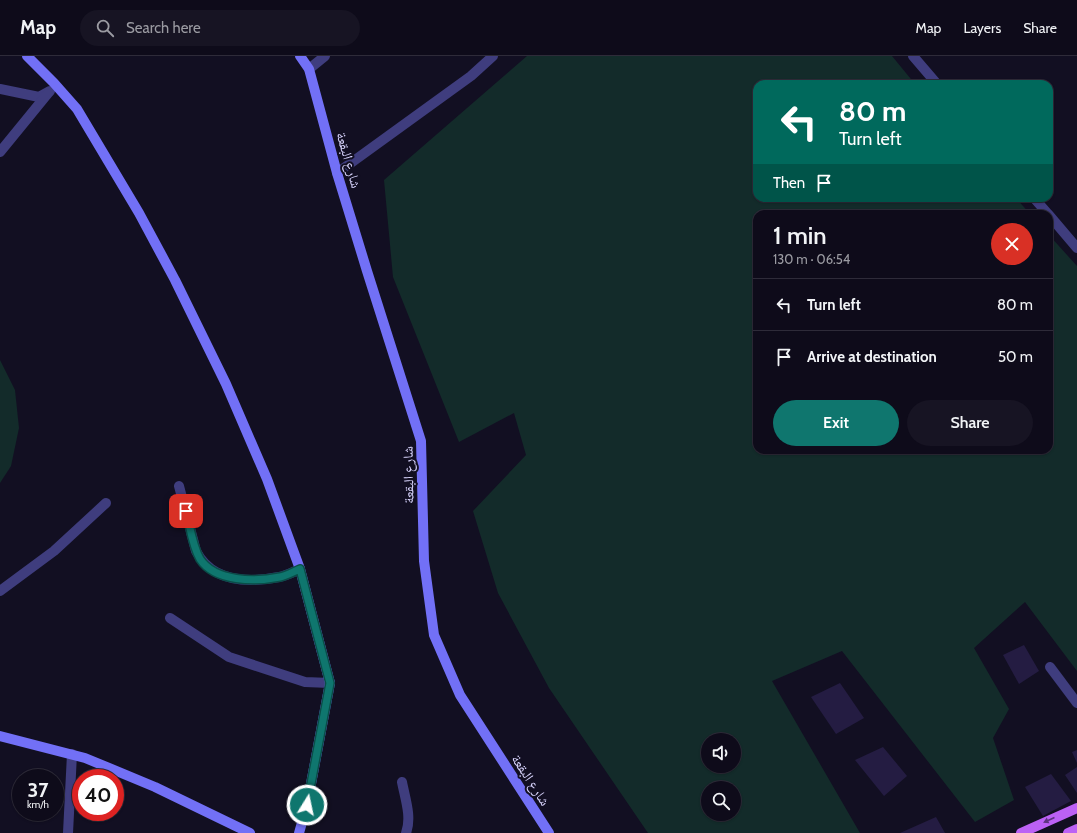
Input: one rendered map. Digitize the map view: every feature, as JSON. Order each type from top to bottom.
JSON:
[{"type":"main road","points":[[1021,833],[1077,808]]},
{"type":"main road","points":[[1068,833],[1077,829]]},
{"type":"street","points":[[27,56],[54,82],[77,109],[139,214],[175,280],[229,391],[267,479],[300,569],[330,683],[307,805],[299,833]]},
{"type":"street","name":"شارع البقعة","points":[[300,56],[309,69],[337,173],[421,441],[424,561],[434,635],[460,695],[549,833]]},
{"type":"street","points":[[309,69],[325,56]]},
{"type":"street","points":[[337,173],[471,76],[492,56]]},
{"type":"street","points":[[913,56],[934,80]]},
{"type":"street","points":[[0,152],[49,92],[54,82]]},
{"type":"street","points":[[0,89],[39,97],[49,92]]},
{"type":"street","points":[[1037,202],[1044,210]]},
{"type":"street","points":[[1053,221],[1077,248]]},
{"type":"street","points":[[179,486],[196,551],[200,559],[209,568],[228,577],[240,580],[280,577],[300,569]]},
{"type":"street","points":[[0,591],[54,551],[106,503]]},
{"type":"street","points":[[170,618],[229,657],[306,682],[330,683]]},
{"type":"street","points":[[1050,667],[1077,703]]},
{"type":"street","points":[[0,736],[85,758],[155,788],[250,833]]},
{"type":"street","points":[[68,833],[72,754]]},
{"type":"street","points":[[402,782],[408,816],[406,833]]},
{"type":"green space","points":[[527,56],[892,56],[912,80],[753,80],[753,202],[1020,202],[1026,210],[753,210],[753,454],[1053,454],[1053,239],[1077,266],[1077,671],[1025,602],[974,648],[1009,709],[993,738],[1014,800],[975,822],[842,651],[772,681],[860,833],[648,833],[549,688],[498,593],[473,511],[526,455],[514,413],[459,442],[393,277],[384,180]]},
{"type":"green space","points":[[0,360],[15,390],[19,428],[11,466],[0,483]]},
{"type":"building","points":[[1024,645],[1039,671],[1019,684],[1003,655]]},
{"type":"building","points":[[840,683],[864,718],[836,734],[811,697]]},
{"type":"building","points":[[883,747],[907,776],[884,796],[855,760]]},
{"type":"building","points":[[1077,750],[1077,763],[1072,752]]},
{"type":"building","points":[[1077,767],[1077,793],[1065,775]]},
{"type":"building","points":[[1051,774],[1071,801],[1043,816],[1025,787]]},
{"type":"building","points":[[936,817],[945,833],[900,833]]},
{"type":"route","points":[[186,511],[200,559],[216,573],[240,580],[280,577],[300,569],[330,683],[307,805]]}]
